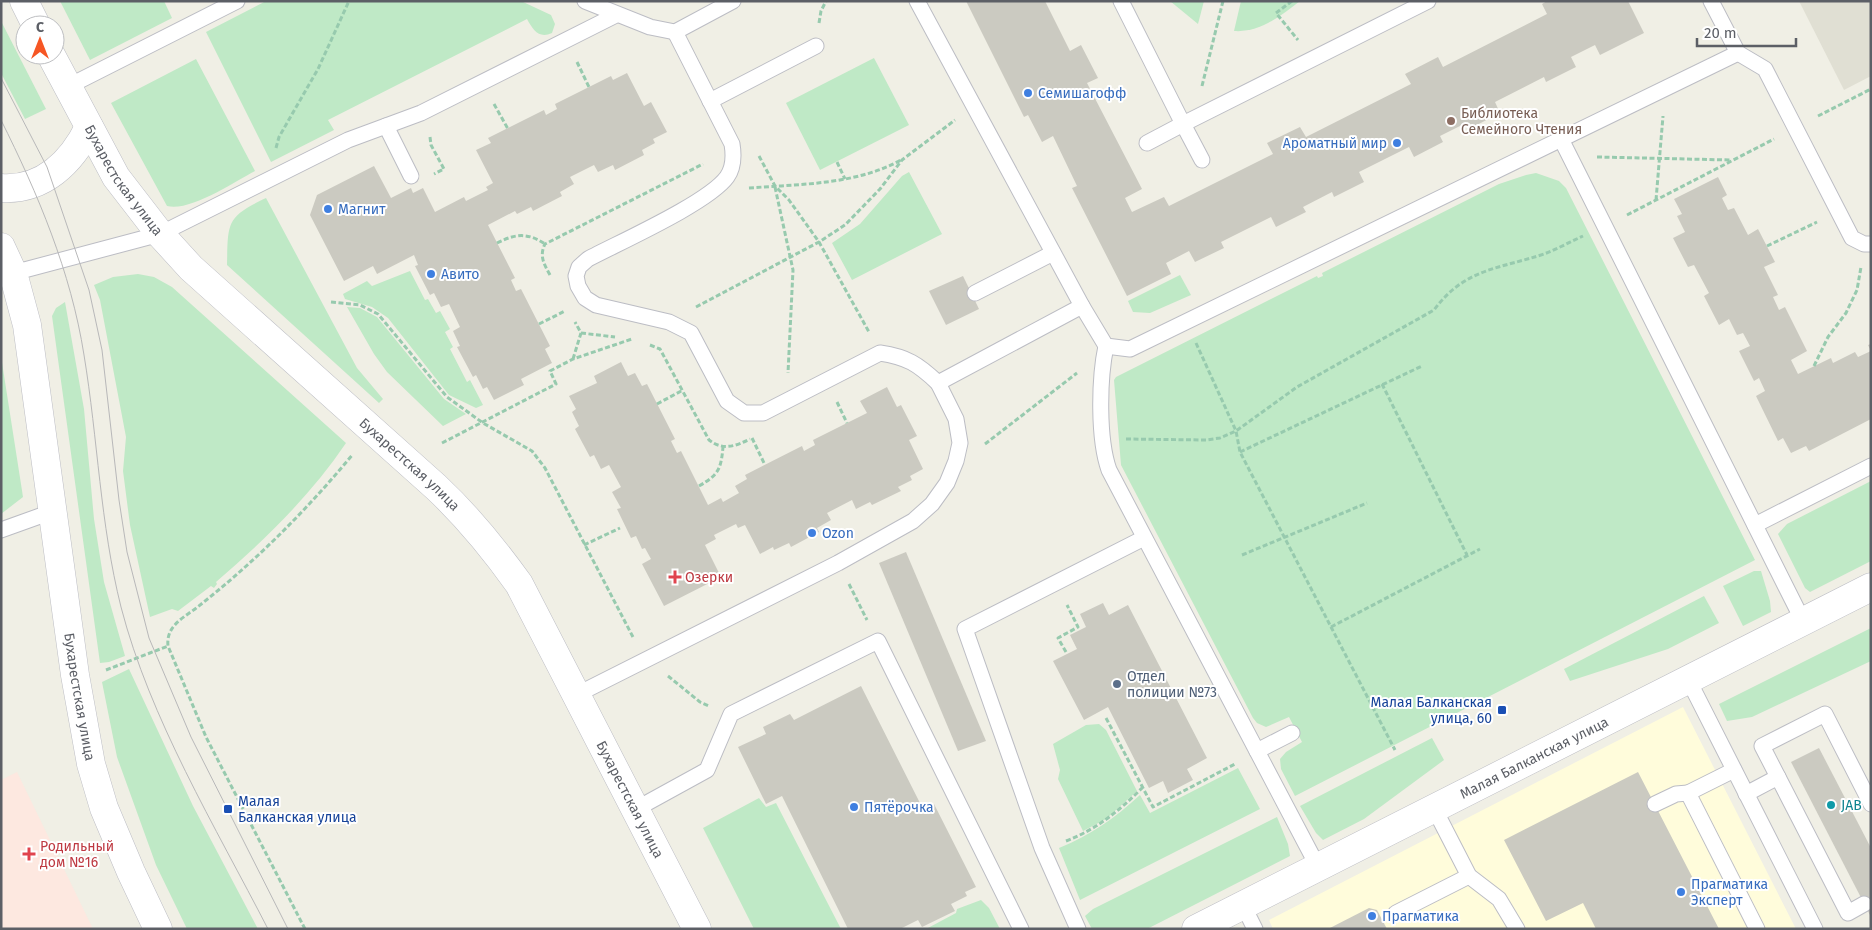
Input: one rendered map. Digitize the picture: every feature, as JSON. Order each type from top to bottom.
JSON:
[{"type":"street","points":[[24,1],[31,15]]},
{"type":"street","name":"Бухарестская улица","points":[[56,65],[116,177],[160,234],[191,268],[465,515],[494,549],[519,584],[697,929]]},
{"type":"street","points":[[1,188],[12,189],[32,184],[50,176],[66,164],[78,149],[89,127]]},
{"type":"street","name":"Бухарестская улица","points":[[1,248],[13,273],[26,326],[54,511],[75,676],[91,764],[104,808],[158,929]]},
{"type":"street","name":"Малая Балканская улица","points":[[1196,929],[1871,587]]},
{"type":"lane","points":[[67,87],[236,1]]},
{"type":"lane","points":[[585,1],[616,16],[650,27],[675,32],[733,1]]},
{"type":"lane","points":[[917,1],[1082,306],[1106,346],[1101,372],[1104,441],[1109,470],[1318,867]]},
{"type":"lane","points":[[1121,1],[1202,160]]},
{"type":"lane","points":[[1146,143],[1428,1]]},
{"type":"lane","points":[[1711,1],[1738,53],[1765,69],[1852,238],[1868,244]]},
{"type":"lane","points":[[13,273],[160,234],[348,140],[421,113],[616,16]]},
{"type":"lane","points":[[576,695],[838,563],[913,521],[932,504],[947,483],[956,461],[960,443],[956,419],[938,382],[921,366],[901,356],[880,353],[763,413],[744,413],[727,401],[691,333],[669,322],[596,305],[585,298],[578,286],[576,276],[579,267],[588,258],[698,201],[726,178],[732,168],[734,155],[732,144],[675,32]]},
{"type":"lane","points":[[710,101],[816,46]]},
{"type":"lane","points":[[1106,346],[1130,349],[1738,53]]},
{"type":"lane","points":[[386,126],[411,176]]},
{"type":"lane","points":[[1561,139],[1803,621]]},
{"type":"lane","points":[[975,292],[1053,253]]},
{"type":"lane","points":[[938,382],[1082,306]]},
{"type":"lane","points":[[1755,525],[1871,466]]},
{"type":"lane","points":[[1,530],[54,511]]},
{"type":"lane","points":[[1078,929],[1042,848],[965,629],[1144,538]]},
{"type":"lane","points":[[636,809],[707,770],[731,714],[878,641],[1021,929]]},
{"type":"lane","points":[[1688,679],[1815,929]]},
{"type":"lane","points":[[1864,904],[1848,913],[1762,746],[1825,714],[1871,804]]},
{"type":"lane","points":[[1257,751],[1292,732]]},
{"type":"lane","points":[[1655,804],[1676,794],[1688,794],[1734,770]]},
{"type":"lane","points":[[1746,794],[1778,777]]},
{"type":"lane","points":[[1688,794],[1756,929]]},
{"type":"lane","points":[[1434,808],[1469,876],[1500,899],[1517,929]]},
{"type":"lane","points":[[1396,912],[1469,876]]},
{"type":"lane","points":[[1243,905],[1255,929]]},
{"type":"path","points":[[273,156],[279,137],[318,69],[349,1]]},
{"type":"path","points":[[1204,81],[1223,1]]},
{"type":"path","points":[[1292,1],[1276,13],[1314,59]]},
{"type":"path","points":[[584,55],[575,59],[589,87]]},
{"type":"path","points":[[1656,200],[1661,158],[1665,88]]},
{"type":"path","points":[[1104,441],[1137,438],[1206,440],[1220,438],[1236,431],[1311,379],[1434,310],[1447,292],[1469,279],[1493,267],[1545,254],[1605,226],[1871,89]]},
{"type":"path","points":[[485,105],[493,101],[508,128]]},
{"type":"path","points":[[680,175],[716,187],[731,189],[846,179],[882,170],[902,160],[943,128],[976,109]]},
{"type":"path","points":[[411,176],[415,184],[444,169],[430,141],[430,135],[434,131]]},
{"type":"path","points":[[551,276],[542,260],[541,251],[545,244],[701,165],[708,160],[711,153],[760,156],[775,186],[791,256],[793,270],[788,383],[795,397]]},
{"type":"path","points":[[1569,156],[1732,160]]},
{"type":"path","points":[[442,443],[556,384],[550,371],[573,359],[631,339],[669,322],[819,242],[846,224],[902,160]]},
{"type":"path","points":[[837,162],[846,179]]},
{"type":"path","points":[[882,170],[889,177]]},
{"type":"path","points":[[775,186],[789,200],[819,242],[880,353]]},
{"type":"path","points":[[1767,246],[1838,212]]},
{"type":"path","points":[[497,243],[522,234],[534,237],[545,244]]},
{"type":"path","points":[[1814,366],[1828,337],[1846,313],[1857,290],[1868,244]]},
{"type":"path","points":[[331,302],[360,305],[378,314],[447,397],[483,423],[532,451],[546,468],[584,546],[635,640]]},
{"type":"path","points":[[539,324],[568,310],[581,333],[573,359]]},
{"type":"path","points":[[1186,322],[1236,431],[1240,452],[1395,750]]},
{"type":"path","points":[[581,333],[631,339],[639,342]]},
{"type":"path","points":[[646,344],[660,348],[709,440],[723,447],[740,444],[760,434]]},
{"type":"path","points":[[983,445],[1070,380],[1106,346]]},
{"type":"path","points":[[1240,452],[1422,366]]},
{"type":"path","points":[[1382,384],[1468,555]]},
{"type":"path","points":[[657,404],[683,390]]},
{"type":"path","points":[[833,395],[847,423]]},
{"type":"path","points":[[752,438],[765,465]]},
{"type":"path","points":[[699,486],[714,477],[722,465],[723,447]]},
{"type":"path","points":[[305,929],[206,738],[168,646],[167,636],[172,627],[220,589],[280,534],[356,451]]},
{"type":"path","points":[[1242,555],[1367,503]]},
{"type":"path","points":[[584,546],[620,528]]},
{"type":"path","points":[[1331,627],[1480,549]]},
{"type":"path","points":[[838,563],[878,641]]},
{"type":"path","points":[[1055,582],[1078,627],[1058,638],[1066,652]]},
{"type":"path","points":[[627,644],[643,636]]},
{"type":"path","points":[[101,672],[168,646]]},
{"type":"path","points":[[648,660],[700,702],[731,714]]},
{"type":"path","points":[[1106,718],[1153,807],[1240,761]]},
{"type":"path","points":[[1042,848],[1087,832],[1107,820],[1143,788]]},
{"type":"shaded area","points":[[1799,1],[1871,1],[1871,76],[1844,90]]},
{"type":"shaded area","points":[[1683,707],[1796,929],[1273,929],[1269,920]]},
{"type":"shaded area","name":"Родильный дом №16","points":[[17,772],[93,929],[1,929],[1,780]]},
{"type":"green space","points":[[60,1],[164,1],[172,18],[90,60]]},
{"type":"green space","points":[[266,1],[521,1],[551,15],[555,24],[552,33],[543,35],[534,30],[527,19],[328,120],[334,130],[271,162],[206,32]]},
{"type":"green space","points":[[1170,1],[1204,1],[1198,24]]},
{"type":"green space","points":[[1241,1],[1300,1],[1277,18],[1261,26],[1243,31],[1234,31]]},
{"type":"green space","points":[[1,21],[15,48],[15,65],[24,65],[46,109],[25,119],[1,73]]},
{"type":"green space","points":[[874,58],[909,125],[820,170],[786,103]]},
{"type":"green space","points":[[196,59],[255,171],[212,195],[188,205],[167,206],[111,103]]},
{"type":"green space","points":[[909,172],[942,234],[852,280],[832,243],[860,224],[902,176]]},
{"type":"green space","points":[[1536,173],[1559,181],[1566,188],[1755,560],[1295,796],[1281,769],[1280,759],[1286,752],[1302,742],[1289,717],[1266,727],[1257,723],[1253,718],[1121,465],[1114,380],[1116,377],[1317,276],[1318,278],[1323,276],[1322,273],[1499,184]]},
{"type":"green space","points":[[266,198],[357,368],[383,399],[379,403],[227,265],[229,230],[232,222],[243,210]]},
{"type":"green space","points":[[410,271],[425,300],[428,299],[436,313],[440,311],[450,329],[445,332],[453,347],[450,349],[467,382],[470,380],[483,405],[476,408],[449,395],[388,318],[372,307],[345,299],[343,294],[367,281],[372,286]]},
{"type":"green space","points":[[138,274],[154,277],[172,287],[346,443],[286,517],[216,582],[217,584],[214,588],[211,586],[178,611],[172,609],[150,617],[130,525],[123,471],[126,437],[100,300],[94,285],[113,277]]},
{"type":"green space","points":[[1180,275],[1191,295],[1150,313],[1133,312],[1128,301]]},
{"type":"green space","points":[[65,302],[84,409],[94,519],[104,582],[125,656],[100,663],[52,316],[56,308]]},
{"type":"green space","points":[[347,307],[360,308],[377,317],[444,399],[466,414],[443,426],[387,372],[374,354]]},
{"type":"green space","points":[[1,356],[23,497],[1,514]]},
{"type":"green space","points":[[1871,481],[1871,561],[1810,592],[1805,588],[1778,534],[1787,524]]},
{"type":"green space","points":[[1754,571],[1761,571],[1770,601],[1771,612],[1743,626],[1723,586]]},
{"type":"green space","points":[[1704,596],[1719,623],[1668,649],[1570,681],[1564,669]]},
{"type":"green space","points":[[1871,628],[1871,661],[1752,717],[1727,721],[1719,704]]},
{"type":"green space","points":[[129,669],[193,806],[258,929],[187,929],[156,865],[117,757],[102,682]]},
{"type":"green space","points":[[1099,724],[1106,730],[1137,791],[1106,819],[1083,831],[1058,779],[1060,770],[1053,744],[1086,725]]},
{"type":"green space","points":[[1432,738],[1444,760],[1364,819],[1323,840],[1316,833],[1300,806]]},
{"type":"green space","points":[[1238,768],[1260,809],[1080,900],[1059,848],[1102,825],[1140,795],[1150,813]]},
{"type":"green space","points":[[759,798],[766,807],[776,803],[841,929],[754,929],[703,828]]},
{"type":"green space","points":[[1277,817],[1288,844],[1290,856],[1147,929],[1092,929],[1085,916],[1093,909]]},
{"type":"green space","points":[[981,900],[989,908],[1000,929],[926,929],[956,913],[957,909]]},
{"type":"building","points":[[966,1],[1045,1],[1070,51],[1081,45],[1098,78],[1087,83],[1142,189],[1125,198],[1132,212],[1164,197],[1169,206],[1273,154],[1267,143],[1300,127],[1306,137],[1411,84],[1405,74],[1438,57],[1443,67],[1547,14],[1542,4],[1547,1],[1628,1],[1644,33],[1600,55],[1595,45],[1571,57],[1576,67],[1546,82],[1544,77],[1495,102],[1500,113],[1471,128],[1468,122],[1440,136],[1443,142],[1414,157],[1409,147],[1359,172],[1364,182],[1334,197],[1332,192],[1303,207],[1306,212],[1276,227],[1271,217],[1221,242],[1224,248],[1195,262],[1189,251],[1166,263],[1171,274],[1127,296],[1072,188],[1077,186],[1053,136],[1042,142],[1028,115],[1024,117]]},
{"type":"building","points":[[627,73],[644,106],[651,102],[667,132],[653,139],[655,143],[642,150],[644,155],[615,170],[613,165],[598,172],[594,165],[570,177],[574,184],[560,192],[562,196],[533,211],[531,207],[517,214],[515,211],[488,225],[515,278],[511,280],[516,291],[521,289],[550,346],[545,349],[552,363],[521,379],[524,385],[494,400],[487,387],[483,389],[476,375],[473,377],[457,347],[460,346],[453,331],[460,327],[449,304],[441,307],[434,293],[430,295],[415,266],[418,265],[414,255],[377,274],[373,266],[344,281],[310,215],[317,195],[374,166],[391,198],[411,188],[413,193],[423,188],[435,212],[464,197],[466,201],[488,190],[486,187],[493,183],[476,150],[491,143],[488,138],[544,110],[546,115],[557,109],[555,104],[611,76],[613,80]]},
{"type":"building","points":[[1718,177],[1727,195],[1722,198],[1728,210],[1734,208],[1748,235],[1758,229],[1775,262],[1764,267],[1778,295],[1773,297],[1779,310],[1785,307],[1807,351],[1791,360],[1798,374],[1831,358],[1833,363],[1855,352],[1858,357],[1871,351],[1871,419],[1809,451],[1806,446],[1791,453],[1783,438],[1778,441],[1756,396],[1765,391],[1759,378],[1754,381],[1739,351],[1750,346],[1743,333],[1737,335],[1729,319],[1719,325],[1704,296],[1709,293],[1694,265],[1688,267],[1673,238],[1685,232],[1677,216],[1682,214],[1674,199]]},
{"type":"building","points":[[963,276],[979,309],[946,325],[929,291]]},
{"type":"building","points":[[621,362],[628,376],[635,373],[642,386],[647,384],[675,439],[671,441],[677,453],[681,451],[708,505],[721,498],[723,502],[739,493],[735,486],[747,479],[745,475],[802,446],[804,451],[815,445],[813,440],[867,413],[860,401],[887,387],[897,407],[901,405],[917,436],[909,440],[923,469],[910,476],[912,480],[898,487],[901,491],[872,505],[870,502],[856,509],[852,500],[827,513],[831,520],[817,528],[819,532],[791,547],[789,543],[774,550],[773,547],[760,554],[745,525],[738,528],[736,524],[714,535],[716,539],[705,545],[721,577],[664,606],[642,564],[651,559],[645,548],[642,549],[636,536],[631,538],[617,509],[621,508],[612,492],[621,487],[609,465],[601,469],[594,455],[590,457],[575,429],[579,426],[572,412],[576,409],[569,396],[597,383],[594,376]]},
{"type":"building","points":[[906,552],[986,741],[958,751],[879,563]]},
{"type":"building","name":"Отдел полиции №73","points":[[1103,603],[1109,615],[1128,605],[1207,758],[1187,769],[1193,780],[1168,793],[1163,781],[1149,788],[1108,707],[1084,720],[1053,661],[1077,649],[1070,635],[1086,627],[1080,614]]},
{"type":"building","name":"Пятёрочка","points":[[861,686],[923,809],[934,804],[976,887],[965,892],[967,896],[951,904],[955,911],[922,927],[918,920],[900,929],[848,929],[782,796],[766,804],[738,747],[766,734],[763,727],[790,714],[794,720]]},
{"type":"building","name":"JAB","points":[[1819,748],[1871,848],[1871,917],[1791,762]]},
{"type":"building","points":[[1638,772],[1719,929],[1596,929],[1583,903],[1546,921],[1504,840]]},
{"type":"building","points":[[1369,908],[1377,910],[1387,929],[1328,929]]},
{"type":"tram line","points":[[1,78],[47,167],[89,290],[102,350],[119,500],[127,552],[149,638],[191,737],[288,929]]},
{"type":"tram line","points":[[1,120],[40,205],[71,294],[89,387],[108,544],[121,607],[133,649],[166,731],[268,929]]},
{"type":"place","name":"Семишагофф","points":[[1028,93]]},
{"type":"place","name":"Библиотека Семейного Чтения","points":[[1451,121]]},
{"type":"place","name":"Ароматный мир","points":[[1397,143]]},
{"type":"place","name":"Магнит","points":[[328,209]]},
{"type":"place","name":"Авито","points":[[431,274]]},
{"type":"place","name":"Ozon","points":[[812,533]]},
{"type":"place","name":"Озерки","points":[[675,577]]},
{"type":"place","name":"Отдел полиции №73","points":[[1117,684]]},
{"type":"place","name":"Малая Балканская улица, 60","points":[[1502,710]]},
{"type":"place","name":"JAB","points":[[1831,805]]},
{"type":"place","name":"Пятёрочка","points":[[854,807]]},
{"type":"place","name":"Малая Балканская улица","points":[[228,809]]},
{"type":"place","name":"Родильный дом №16","points":[[29,854]]},
{"type":"place","name":"Прагматика Эксперт","points":[[1681,892]]},
{"type":"place","name":"Прагматика","points":[[1372,916]]}]
